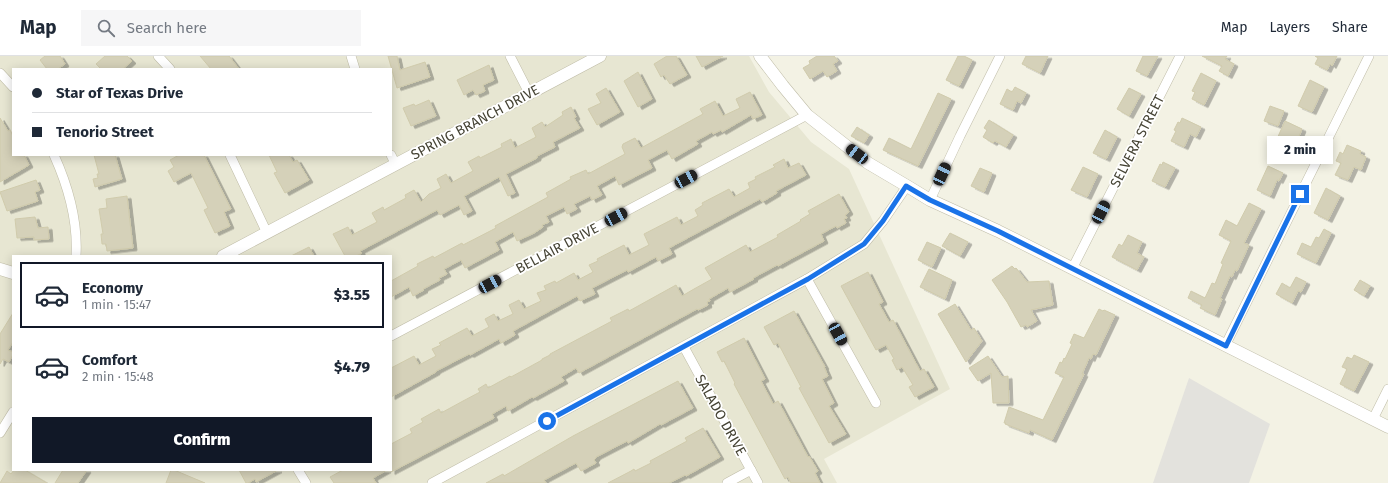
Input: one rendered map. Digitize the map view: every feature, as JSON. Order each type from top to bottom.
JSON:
[{"type":"street","points":[[158,56],[169,68]]},
{"type":"street","points":[[351,56],[355,68]]},
{"type":"street","points":[[510,56],[529,93]]},
{"type":"street","name":"SPRING BRANCH DRIVE","points":[[225,255],[267,233],[393,160],[600,56]]},
{"type":"street","points":[[760,56],[782,86],[807,115],[868,163],[906,186],[930,200],[998,231],[1388,427]]},
{"type":"street","points":[[930,200],[1000,56]]},
{"type":"street","name":"SELVERA STREET","points":[[1072,269],[1180,56]]},
{"type":"street","points":[[1226,346],[1369,56]]},
{"type":"street","points":[[0,73],[12,86]]},
{"type":"street","name":"BELLAIR DRIVE","points":[[392,335],[807,115]]},
{"type":"street","points":[[54,156],[65,182],[73,215],[76,255]]},
{"type":"street","points":[[230,156],[267,233]]},
{"type":"street","points":[[436,482],[808,279],[864,244],[883,221],[906,186]]},
{"type":"street","points":[[0,269],[12,273]]},
{"type":"street","points":[[808,279],[876,403]]},
{"type":"street","name":"SALADO DRIVE","points":[[684,347],[758,483]]},
{"type":"street","points":[[1373,419],[1388,389]]},
{"type":"street","points":[[0,433],[12,414]]},
{"type":"street","points":[[727,483],[751,470]]},
{"type":"street","points":[[299,471],[306,483]]},
{"type":"shaded area","points":[[0,56],[749,56],[769,92],[811,142],[849,169],[950,389],[824,459],[837,483],[0,483]]},
{"type":"shaded area","points":[[1189,378],[1270,424],[1249,483],[1153,483]]},
{"type":"building","points":[[45,56],[60,56],[65,64],[59,68],[46,68],[40,60]]},
{"type":"building","points":[[105,56],[127,56],[132,61],[124,68],[100,68],[96,64]]},
{"type":"building","points":[[200,56],[229,56],[238,68],[210,68]]},
{"type":"building","points":[[388,56],[397,56],[400,70],[425,62],[430,77],[397,88]]},
{"type":"building","points":[[667,56],[676,56],[687,75],[670,84],[664,75],[661,77],[654,64]]},
{"type":"building","points":[[696,56],[723,56],[702,67]]},
{"type":"building","points":[[817,56],[834,56],[838,61],[833,64],[837,71],[827,77],[823,71],[810,79],[803,68],[810,64],[809,61]]},
{"type":"building","points":[[958,56],[964,56],[972,60],[959,86],[946,80]]},
{"type":"building","points":[[1026,56],[1048,56],[1040,73],[1022,64]]},
{"type":"building","points":[[1143,56],[1158,56],[1147,76],[1136,71]]},
{"type":"building","points":[[1202,56],[1227,56],[1225,59],[1234,64],[1228,76],[1219,71],[1222,66]]},
{"type":"building","points":[[1315,56],[1337,56],[1332,66],[1330,64],[1327,70],[1315,64],[1318,58]]},
{"type":"building","points":[[489,65],[494,80],[483,85],[485,91],[476,95],[473,90],[464,95],[457,80]]},
{"type":"building","points":[[638,72],[652,99],[638,107],[624,81]]},
{"type":"building","points":[[1201,73],[1216,81],[1204,105],[1192,99],[1195,92],[1192,91]]},
{"type":"building","points":[[1310,80],[1324,87],[1312,112],[1298,106]]},
{"type":"building","points":[[1015,87],[1026,93],[1021,103],[1017,101],[1013,110],[1000,104],[1007,89],[1012,92]]},
{"type":"building","points":[[606,88],[620,112],[597,125],[588,109],[601,103],[596,94]]},
{"type":"building","points":[[1129,88],[1141,94],[1129,116],[1117,109]]},
{"type":"building","points":[[750,92],[762,115],[753,119],[751,115],[722,132],[721,130],[713,134],[712,132],[696,141],[698,144],[672,159],[667,150],[648,160],[652,168],[619,185],[615,176],[597,186],[602,195],[592,200],[590,196],[574,204],[577,209],[567,214],[564,207],[546,216],[549,222],[542,225],[543,227],[534,233],[517,241],[513,232],[495,242],[499,250],[465,268],[461,260],[444,269],[447,274],[439,278],[440,280],[413,296],[409,287],[392,296],[392,280],[418,266],[417,264],[433,256],[434,258],[462,243],[463,245],[496,228],[495,226],[548,197],[546,193],[571,179],[570,177],[586,170],[588,174],[625,154],[622,147],[623,144],[635,138],[641,148],[703,114],[700,109],[715,101],[723,116],[740,108],[736,99]]},
{"type":"building","points":[[938,93],[951,99],[918,166],[883,150],[889,138],[911,149]]},
{"type":"building","points":[[429,100],[436,116],[411,126],[403,108],[414,104],[415,106]]},
{"type":"building","points":[[1270,106],[1284,111],[1278,126],[1264,121]]},
{"type":"building","points":[[571,107],[576,117],[574,118],[580,128],[553,142],[555,147],[506,174],[515,193],[508,196],[499,177],[464,196],[472,211],[464,215],[459,205],[440,215],[437,210],[360,251],[362,253],[358,255],[344,255],[333,234],[348,227],[352,235],[377,222],[372,213],[383,207],[384,210],[406,198],[405,195],[414,190],[421,202],[429,194],[441,188],[437,179],[446,174],[451,183],[473,171],[468,162],[502,147],[501,144],[511,139],[515,148],[536,137],[532,128],[542,122],[545,127],[563,115],[562,112]]},
{"type":"building","points":[[0,118],[8,131],[10,130],[12,134],[12,156],[24,156],[29,165],[0,182]]},
{"type":"building","points":[[1182,118],[1201,127],[1196,137],[1190,134],[1184,147],[1171,141],[1176,131],[1174,130]]},
{"type":"building","points":[[989,120],[1013,135],[1006,147],[995,141],[993,143],[983,137],[987,130],[984,128]]},
{"type":"building","points":[[1285,121],[1302,129],[1294,149],[1276,141]]},
{"type":"building","points":[[857,127],[869,135],[864,143],[851,136]]},
{"type":"building","points":[[1105,130],[1117,137],[1106,159],[1093,153]]},
{"type":"building","points":[[1347,145],[1361,151],[1360,154],[1366,157],[1361,170],[1354,167],[1348,180],[1335,175],[1341,163],[1336,161],[1340,152],[1343,154]]},
{"type":"building","points":[[94,156],[115,156],[122,179],[95,187],[93,179],[98,178],[97,174],[99,174]]},
{"type":"building","points":[[177,156],[204,156],[231,209],[224,212],[230,226],[215,233],[204,210],[208,208],[191,173],[174,182],[168,171],[174,167],[170,160]]},
{"type":"building","points":[[269,156],[290,156],[293,162],[297,160],[309,180],[285,193],[274,173],[277,172]]},
{"type":"building","points":[[784,159],[788,168],[799,163],[806,175],[776,191],[777,193],[762,202],[760,199],[669,248],[672,254],[658,261],[656,257],[628,272],[627,270],[592,288],[595,294],[580,301],[577,296],[513,331],[515,335],[501,343],[499,339],[436,371],[392,396],[392,367],[414,356],[419,365],[436,356],[432,349],[441,345],[439,343],[467,328],[472,336],[489,327],[485,319],[494,314],[498,321],[513,314],[509,305],[519,300],[524,309],[541,301],[537,293],[546,290],[544,286],[555,281],[556,283],[574,273],[578,280],[593,272],[589,265],[598,261],[597,259],[624,245],[629,255],[649,245],[644,234],[677,217],[681,225],[698,216],[695,210],[703,205],[702,203],[729,189],[734,197],[750,188],[748,183],[756,179],[755,177],[775,167],[773,165]]},
{"type":"building","points":[[1163,162],[1175,168],[1165,187],[1152,181],[1160,164],[1162,165]]},
{"type":"building","points":[[1268,166],[1283,173],[1279,181],[1277,180],[1270,196],[1257,190]]},
{"type":"building","points":[[1083,167],[1098,174],[1087,197],[1071,190]]},
{"type":"building","points":[[980,168],[992,173],[984,192],[971,186]]},
{"type":"building","points":[[36,180],[40,190],[35,192],[38,201],[7,211],[0,192]]},
{"type":"building","points":[[1326,188],[1340,196],[1328,220],[1314,213]]},
{"type":"building","points":[[839,194],[849,212],[845,215],[847,218],[844,219],[846,223],[837,228],[836,226],[821,234],[824,241],[753,278],[754,279],[730,292],[728,288],[709,299],[710,301],[707,302],[708,305],[698,310],[697,309],[579,373],[576,368],[561,377],[564,381],[508,411],[506,406],[492,414],[494,418],[391,472],[392,443],[412,433],[410,429],[423,422],[421,419],[439,409],[441,413],[480,392],[478,389],[486,384],[488,388],[510,376],[511,377],[550,354],[612,321],[610,318],[628,309],[629,311],[676,285],[682,296],[712,279],[705,268],[746,245],[750,252],[778,237],[777,235],[810,214],[808,211]]},
{"type":"building","points":[[127,196],[133,248],[107,251],[106,244],[102,244],[101,234],[103,234],[99,209],[107,208],[106,199]]},
{"type":"building","points":[[1249,203],[1261,209],[1244,243],[1249,245],[1237,271],[1235,270],[1232,277],[1230,276],[1220,298],[1222,299],[1215,315],[1200,308],[1202,305],[1188,298],[1191,291],[1205,298],[1212,283],[1215,284],[1223,264],[1221,263],[1231,241],[1219,235],[1226,220],[1237,226]]},
{"type":"building","points":[[35,217],[38,228],[48,227],[49,239],[34,240],[34,237],[17,238],[15,219]]},
{"type":"building","points":[[1324,229],[1331,233],[1316,263],[1297,254],[1302,243],[1311,247],[1316,237],[1319,238]]},
{"type":"building","points":[[950,233],[968,242],[960,256],[942,246]]},
{"type":"building","points":[[1128,235],[1142,242],[1137,253],[1144,257],[1137,270],[1112,257],[1119,244],[1122,246]]},
{"type":"building","points":[[927,242],[941,248],[932,267],[918,260]]},
{"type":"building","points":[[309,247],[313,255],[293,255]]},
{"type":"building","points":[[1012,266],[1015,269],[1016,268],[1027,282],[1049,281],[1053,305],[1031,310],[1037,321],[1027,327],[1026,325],[1021,327],[1007,302],[992,280]]},
{"type":"building","points":[[929,269],[952,280],[945,299],[920,287]]},
{"type":"building","points":[[868,272],[883,302],[879,304],[889,322],[893,320],[920,371],[924,369],[934,387],[915,397],[909,387],[913,385],[902,367],[897,370],[892,360],[894,359],[886,345],[876,350],[841,286]]},
{"type":"building","points":[[1296,277],[1306,282],[1301,292],[1298,291],[1292,303],[1276,294],[1282,283],[1290,288]]},
{"type":"building","points":[[1360,280],[1370,286],[1364,296],[1354,290]]},
{"type":"building","points":[[955,304],[971,330],[974,328],[982,341],[966,362],[938,314]]},
{"type":"building","points":[[1099,309],[1115,315],[1096,355],[1093,354],[1091,359],[1089,358],[1082,374],[1084,374],[1052,440],[1030,430],[1029,433],[1005,424],[1006,423],[1004,423],[1009,407],[1043,420],[1064,377],[1055,373],[1060,362],[1062,363],[1064,358],[1065,359],[1072,344],[1070,343],[1074,334],[1084,338]]},
{"type":"building","points":[[794,311],[825,367],[828,376],[822,379],[834,403],[829,406],[846,434],[829,443],[799,388],[801,387],[778,343],[774,345],[764,327]]},
{"type":"building","points":[[12,315],[12,344],[8,350],[12,352],[12,357],[9,362],[3,359],[0,364],[0,334]]},
{"type":"building","points":[[744,338],[765,379],[761,381],[773,404],[778,401],[808,457],[809,456],[818,471],[815,473],[820,483],[791,483],[788,477],[785,479],[734,384],[735,383],[724,361],[722,362],[717,352]]},
{"type":"building","points":[[1354,355],[1369,362],[1354,391],[1340,384],[1347,369],[1342,367],[1347,357],[1352,359]]},
{"type":"building","points":[[988,356],[1002,377],[1008,376],[1009,403],[993,403],[991,373],[978,381],[969,368]]},
{"type":"building","points":[[678,381],[693,408],[661,425],[660,424],[628,443],[627,441],[596,457],[594,460],[596,463],[581,471],[576,463],[544,480],[546,483],[486,483],[503,474],[504,476],[573,436]]},
{"type":"building","points":[[703,428],[720,457],[686,476],[685,475],[669,483],[608,483],[634,469],[635,471],[651,463],[650,461],[687,441],[685,438]]},
{"type":"building","points":[[7,471],[11,474],[13,471],[27,471],[47,483],[0,483]]},
{"type":"building","points":[[62,471],[86,471],[78,483],[55,483]]},
{"type":"building","points":[[171,471],[176,471],[205,483],[166,483]]},
{"type":"building","points":[[240,471],[276,471],[256,482],[255,479],[246,483]]},
{"type":"building","points":[[341,471],[385,471],[373,478],[376,483],[334,483],[330,477]]},
{"type":"route","points":[[547,421],[808,279],[864,244],[883,221],[906,186],[930,200],[998,231],[1226,346],[1300,194]]}]
